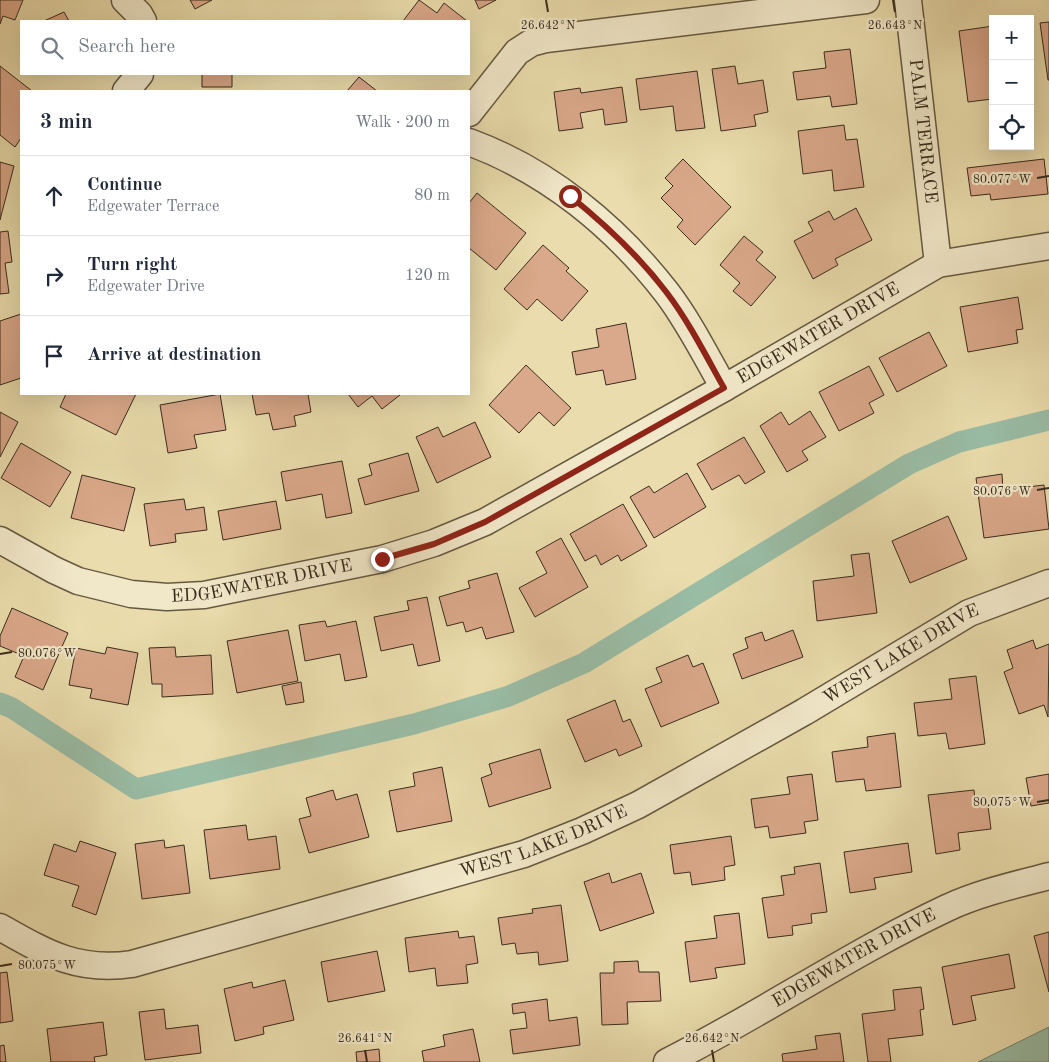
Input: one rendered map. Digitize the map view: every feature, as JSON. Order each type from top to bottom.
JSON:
[{"type":"street","points":[[125,0],[142,20]]},
{"type":"street","points":[[470,112],[517,52],[538,41],[866,0]]},
{"type":"street","name":"PALM TERRACE","points":[[908,0],[938,264]]},
{"type":"street","points":[[127,90],[139,75]]},
{"type":"street","points":[[470,142],[526,168],[570,196],[597,218],[634,254],[668,294],[724,388]]},
{"type":"street","points":[[938,264],[1049,246]]},
{"type":"street","name":"EDGEWATER DRIVE","points":[[0,540],[78,581],[131,594],[168,597],[204,595],[382,559],[434,544],[485,522],[724,388],[938,264]]},
{"type":"street","name":"WEST LAKE DRIVE","points":[[0,927],[40,950],[69,962],[100,967],[132,964],[524,854],[582,831],[638,805],[795,717],[969,613],[1049,584]]},
{"type":"street","name":"EDGEWATER DRIVE","points":[[667,1062],[902,931],[949,907],[1000,889],[1049,876]]},
{"type":"shaded area","points":[[1049,1027],[1049,1062],[978,1062]]},
{"type":"building","points":[[0,0],[23,0],[15,20],[3,16],[0,24]]},
{"type":"building","points":[[190,0],[212,0],[195,9]]},
{"type":"building","points":[[419,0],[437,13],[444,3],[466,20],[404,20]]},
{"type":"building","points":[[475,0],[496,0],[479,9]]},
{"type":"building","points":[[64,12],[68,20],[46,20]]},
{"type":"building","points":[[1049,22],[1049,80],[1048,80],[1040,23]]},
{"type":"building","points":[[989,27],[989,99],[968,102],[959,31]]},
{"type":"building","points":[[850,49],[857,104],[832,107],[830,96],[797,100],[793,72],[826,68],[824,52]]},
{"type":"building","points":[[0,66],[31,90],[20,90],[20,140],[15,147],[0,135]]},
{"type":"building","points":[[735,66],[738,84],[763,80],[768,112],[754,115],[756,126],[721,131],[712,69]]},
{"type":"building","points":[[697,71],[705,128],[676,131],[673,106],[640,110],[636,79]]},
{"type":"building","points":[[202,75],[232,75],[232,87],[202,87]]},
{"type":"building","points":[[359,77],[376,90],[348,90]]},
{"type":"building","points":[[622,87],[627,122],[605,125],[603,109],[580,113],[583,128],[559,131],[554,92],[580,88],[581,93]]},
{"type":"building","points":[[844,125],[846,140],[857,139],[864,187],[834,191],[832,170],[803,174],[798,131]]},
{"type":"building","points":[[683,159],[731,207],[695,245],[677,227],[683,220],[661,198],[673,186],[665,178]]},
{"type":"building","points":[[1044,159],[1048,194],[991,200],[990,194],[971,196],[967,168]]},
{"type":"building","points":[[0,162],[14,166],[0,220]]},
{"type":"building","points":[[477,193],[526,233],[496,270],[470,249],[470,202]]},
{"type":"building","points":[[856,208],[872,240],[835,259],[838,265],[813,279],[794,241],[813,231],[808,222],[829,211],[834,220]]},
{"type":"building","points":[[8,231],[12,262],[5,263],[9,293],[0,294],[0,232]]},
{"type":"building","points":[[744,236],[763,252],[756,260],[776,277],[751,306],[733,291],[740,283],[720,265]]},
{"type":"building","points":[[543,245],[569,268],[566,271],[588,291],[562,321],[537,299],[527,310],[504,289]]},
{"type":"building","points":[[1018,297],[1023,329],[1016,330],[1018,343],[968,352],[960,307]]},
{"type":"building","points":[[20,314],[20,378],[0,385],[0,321]]},
{"type":"building","points":[[626,323],[636,379],[606,385],[603,370],[576,375],[572,352],[599,347],[596,329]]},
{"type":"building","points":[[929,332],[947,366],[897,392],[879,358]]},
{"type":"building","points":[[526,365],[571,408],[554,426],[539,412],[519,433],[489,405]]},
{"type":"building","points":[[869,366],[884,395],[869,403],[874,413],[839,431],[819,392]]},
{"type":"building","points":[[66,395],[136,395],[116,435],[60,407]]},
{"type":"building","points":[[220,395],[226,430],[194,435],[197,448],[168,453],[160,405]]},
{"type":"building","points":[[252,395],[308,395],[311,412],[294,416],[296,426],[273,430],[269,413],[256,415]]},
{"type":"building","points":[[349,395],[400,395],[382,409],[372,396],[358,407]]},
{"type":"building","points":[[810,411],[826,437],[802,451],[808,460],[787,472],[760,426],[781,412],[789,425]]},
{"type":"building","points":[[0,412],[18,422],[0,457]]},
{"type":"building","points":[[475,422],[491,457],[437,483],[416,437],[438,427],[443,437]]},
{"type":"building","points":[[744,437],[765,472],[745,484],[739,475],[712,490],[697,464]]},
{"type":"building","points":[[21,443],[71,472],[50,507],[1,478]]},
{"type":"building","points":[[408,453],[419,491],[365,505],[358,479],[372,475],[369,464]]},
{"type":"building","points":[[342,461],[352,513],[326,518],[322,494],[286,501],[281,472]]},
{"type":"building","points":[[687,473],[706,507],[654,538],[630,497],[649,486],[654,493]]},
{"type":"building","points":[[1002,474],[1003,490],[1044,485],[1049,529],[984,538],[976,478]]},
{"type":"building","points":[[82,475],[135,488],[124,531],[71,518]]},
{"type":"building","points":[[184,499],[186,510],[204,507],[207,530],[175,534],[176,542],[150,546],[144,504]]},
{"type":"building","points":[[276,501],[281,529],[223,540],[218,511]]},
{"type":"building","points":[[623,504],[647,546],[621,561],[618,555],[601,565],[596,555],[585,561],[570,534]]},
{"type":"building","points":[[948,516],[967,559],[910,583],[892,541]]},
{"type":"building","points":[[561,538],[588,587],[535,617],[519,588],[547,573],[536,552]]},
{"type":"building","points":[[869,553],[877,613],[817,621],[813,581],[854,576],[851,555]]},
{"type":"building","points":[[497,573],[514,632],[486,639],[482,627],[466,632],[463,622],[447,626],[439,597],[470,588],[468,581]]},
{"type":"building","points":[[427,597],[440,661],[418,666],[413,644],[381,651],[374,617],[409,610],[407,601]]},
{"type":"building","points":[[12,608],[68,633],[43,690],[15,677],[24,656],[0,646],[0,636]]},
{"type":"building","points":[[325,621],[327,627],[356,621],[367,677],[345,681],[340,654],[305,661],[299,625]]},
{"type":"building","points":[[288,630],[298,681],[237,693],[227,641]]},
{"type":"building","points":[[793,630],[803,657],[742,679],[733,654],[748,648],[745,638],[762,632],[765,641]]},
{"type":"building","points":[[1033,640],[1036,649],[1049,644],[1048,717],[1044,705],[1019,714],[1004,672],[1013,668],[1007,650]]},
{"type":"building","points":[[107,647],[138,653],[128,705],[90,698],[92,689],[69,685],[76,648],[105,654]]},
{"type":"building","points":[[175,647],[176,657],[211,655],[213,694],[162,697],[162,684],[152,684],[149,648]]},
{"type":"building","points":[[688,655],[693,667],[703,663],[719,703],[661,727],[645,689],[662,682],[656,668]]},
{"type":"building","points":[[976,676],[985,744],[949,749],[946,733],[918,736],[914,703],[952,699],[949,679]]},
{"type":"building","points":[[301,682],[304,702],[286,705],[282,686]]},
{"type":"building","points":[[615,700],[623,722],[630,719],[642,746],[619,756],[616,749],[585,762],[567,720]]},
{"type":"building","points":[[895,733],[901,787],[866,791],[864,779],[836,782],[832,752],[868,747],[867,737]]},
{"type":"building","points":[[540,749],[551,788],[489,807],[481,778],[492,774],[489,764]]},
{"type":"building","points":[[442,767],[452,821],[397,832],[389,791],[415,786],[413,773]]},
{"type":"building","points":[[812,774],[818,820],[804,822],[806,833],[770,838],[768,826],[755,828],[751,799],[790,794],[787,777]]},
{"type":"building","points":[[1049,774],[1049,803],[1031,806],[1026,778]]},
{"type":"building","points":[[333,790],[336,800],[357,794],[369,837],[309,853],[299,819],[311,816],[306,798]]},
{"type":"building","points":[[974,790],[975,800],[987,798],[991,829],[958,833],[960,850],[936,854],[928,795]]},
{"type":"building","points":[[246,825],[248,840],[276,836],[280,869],[210,879],[204,830]]},
{"type":"building","points":[[731,836],[735,865],[724,867],[725,880],[692,885],[690,872],[674,874],[670,845]]},
{"type":"building","points":[[164,840],[165,848],[184,845],[190,893],[142,899],[135,844]]},
{"type":"building","points":[[80,841],[116,853],[96,915],[72,906],[79,886],[44,875],[54,844],[76,852]]},
{"type":"building","points":[[908,843],[912,872],[874,878],[876,889],[850,893],[844,852]]},
{"type":"building","points":[[820,863],[827,912],[811,914],[812,923],[792,926],[793,935],[768,938],[762,898],[784,895],[781,876],[795,874],[794,867]]},
{"type":"building","points":[[609,873],[612,883],[641,873],[654,913],[600,931],[584,882]]},
{"type":"building","points":[[561,905],[568,961],[539,965],[538,952],[517,954],[515,943],[502,945],[498,918],[533,913],[532,909]]},
{"type":"building","points":[[739,913],[745,964],[715,968],[717,978],[690,982],[685,942],[717,938],[714,916]]},
{"type":"building","points":[[458,931],[459,938],[474,936],[478,963],[466,965],[468,983],[437,986],[435,968],[409,972],[405,938]]},
{"type":"building","points":[[1049,932],[1049,992],[1034,936]]},
{"type":"building","points":[[377,951],[385,991],[328,1002],[321,962]]},
{"type":"building","points":[[1009,954],[1015,988],[971,996],[976,1020],[953,1025],[942,967]]},
{"type":"building","points":[[638,961],[639,972],[659,972],[661,1001],[627,1002],[628,1024],[602,1025],[600,973],[614,973],[614,962]]},
{"type":"building","points":[[7,972],[13,1021],[0,1023],[0,973]]},
{"type":"building","points":[[285,980],[294,1020],[263,1027],[264,1034],[235,1041],[224,989],[252,982],[253,988]]},
{"type":"building","points":[[921,987],[924,1009],[920,1010],[923,1035],[888,1039],[891,1062],[868,1062],[862,1014],[895,1010],[893,990]]},
{"type":"building","points":[[547,999],[549,1021],[577,1017],[580,1045],[513,1054],[510,1030],[527,1028],[525,1012],[513,1014],[512,1004]]},
{"type":"building","points":[[164,1009],[166,1029],[198,1025],[201,1053],[145,1060],[139,1012]]},
{"type":"building","points":[[103,1022],[107,1055],[94,1057],[95,1062],[51,1062],[47,1029]]},
{"type":"building","points":[[473,1029],[480,1062],[424,1062],[422,1051],[445,1046],[443,1035]]},
{"type":"building","points":[[840,1033],[844,1062],[783,1062],[782,1054],[817,1049],[815,1036]]},
{"type":"building","points":[[4,1045],[6,1062],[0,1062],[0,1046]]},
{"type":"building","points":[[379,1049],[380,1062],[357,1062],[356,1052]]},
{"type":"waterway","points":[[0,703],[12,708],[136,789],[414,724],[509,696],[584,663],[909,464],[959,442],[1049,420]]},
{"type":"route","points":[[382,559],[434,544],[485,522],[724,388],[687,322],[668,294],[634,254],[597,218],[570,196]]}]
